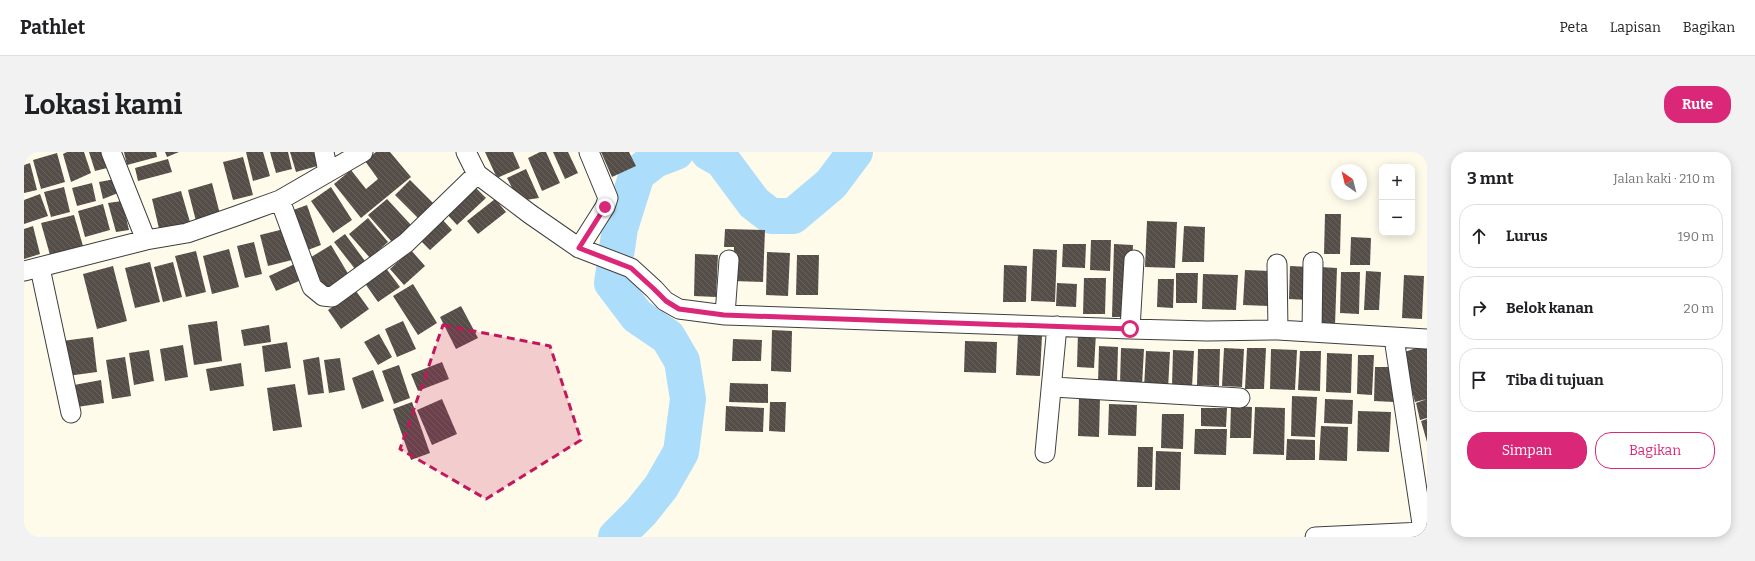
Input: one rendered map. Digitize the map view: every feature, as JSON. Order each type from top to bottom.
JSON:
[{"type":"street","points":[[111,152],[146,240]]},
{"type":"street","points":[[324,152],[328,172]]},
{"type":"street","points":[[71,413],[32,269],[146,240],[187,233],[280,200],[363,152]]},
{"type":"street","points":[[466,152],[477,174],[530,214],[579,248],[631,268],[666,301],[679,309],[724,315],[1130,329],[1207,331],[1278,330],[1394,338],[1427,338]]},
{"type":"street","points":[[579,248],[605,207],[608,198],[589,152]]},
{"type":"street","points":[[280,200],[312,288],[323,296],[332,297],[406,243],[477,174]]},
{"type":"street","points":[[724,315],[729,260]]},
{"type":"street","points":[[1130,329],[1134,260]]},
{"type":"street","points":[[1312,332],[1313,262]]},
{"type":"street","points":[[1277,264],[1278,330]]},
{"type":"street","points":[[1045,452],[1053,387],[1058,326]]},
{"type":"street","points":[[1315,537],[1424,535],[1394,338]]},
{"type":"street","points":[[1053,387],[1240,398]]},
{"type":"highlighted area","points":[[443,325],[550,346],[581,440],[486,499],[400,449]]},
{"type":"building","points":[[67,152],[84,152],[91,173],[71,182],[63,154]]},
{"type":"building","points":[[89,152],[107,152],[111,167],[95,171]]},
{"type":"building","points":[[124,152],[156,152],[157,157],[127,165]]},
{"type":"building","points":[[165,152],[179,152],[167,157]]},
{"type":"building","points":[[246,152],[263,152],[270,176],[253,181]]},
{"type":"building","points":[[270,152],[288,152],[292,169],[276,173]]},
{"type":"building","points":[[290,152],[317,152],[321,165],[296,172]]},
{"type":"building","points":[[376,152],[390,152],[411,177],[361,218],[334,184],[351,170],[366,189],[378,179],[365,161]]},
{"type":"building","points":[[485,152],[513,152],[520,168],[497,178]]},
{"type":"building","points":[[540,152],[546,152],[560,183],[542,191],[528,158]]},
{"type":"building","points":[[553,152],[568,152],[578,173],[565,179]]},
{"type":"building","points":[[601,152],[629,152],[636,166],[612,177]]},
{"type":"building","points":[[57,153],[65,182],[41,189],[33,160]]},
{"type":"building","points":[[243,157],[253,195],[233,200],[223,162]]},
{"type":"building","points":[[168,159],[172,172],[138,181],[135,168]]},
{"type":"building","points":[[30,163],[37,190],[24,193],[24,165]]},
{"type":"building","points":[[526,169],[539,198],[519,201],[507,178]]},
{"type":"building","points":[[115,179],[118,193],[103,199],[99,182]]},
{"type":"building","points":[[410,180],[434,204],[419,219],[395,195]]},
{"type":"building","points":[[92,183],[96,201],[77,206],[72,188]]},
{"type":"building","points":[[212,183],[221,218],[197,225],[188,190]]},
{"type":"building","points":[[473,185],[486,198],[457,225],[445,212]]},
{"type":"building","points":[[64,187],[70,212],[51,217],[44,192]]},
{"type":"building","points":[[331,187],[352,220],[333,233],[311,201]]},
{"type":"building","points":[[181,191],[192,229],[161,237],[152,199]]},
{"type":"building","points":[[40,194],[48,216],[24,224],[24,200]]},
{"type":"building","points":[[387,199],[411,225],[392,242],[368,215]]},
{"type":"building","points":[[495,199],[506,212],[478,234],[467,221]]},
{"type":"building","points":[[122,201],[129,230],[116,232],[108,203]]},
{"type":"building","points":[[103,204],[110,230],[85,237],[78,211]]},
{"type":"building","points":[[307,205],[321,245],[300,253],[285,213]]},
{"type":"building","points":[[1325,214],[1341,214],[1340,254],[1324,254]]},
{"type":"building","points":[[74,215],[83,246],[50,255],[41,223]]},
{"type":"building","points":[[440,217],[452,230],[430,250],[417,237]]},
{"type":"building","points":[[368,218],[388,242],[370,258],[349,234]]},
{"type":"building","points":[[1147,221],[1177,222],[1175,268],[1145,267]]},
{"type":"building","points":[[33,226],[40,254],[24,259],[24,229]]},
{"type":"building","points":[[1184,226],[1205,227],[1204,262],[1182,262]]},
{"type":"building","points":[[284,229],[292,260],[268,266],[260,235]]},
{"type":"building","points":[[725,229],[765,230],[763,282],[733,281],[734,247],[724,247]]},
{"type":"building","points":[[345,234],[365,261],[355,269],[334,242]]},
{"type":"building","points":[[1351,237],[1371,238],[1370,265],[1350,265]]},
{"type":"building","points":[[1091,240],[1111,240],[1110,271],[1090,270]]},
{"type":"building","points":[[254,242],[262,274],[245,278],[237,246]]},
{"type":"building","points":[[1063,244],[1086,244],[1085,268],[1062,267]]},
{"type":"building","points":[[1114,244],[1133,245],[1130,317],[1112,317]]},
{"type":"building","points":[[331,245],[350,277],[327,291],[308,259]]},
{"type":"building","points":[[229,249],[239,287],[212,294],[203,256]]},
{"type":"building","points":[[1033,249],[1057,250],[1055,302],[1031,301]]},
{"type":"building","points":[[411,250],[425,266],[404,285],[390,269]]},
{"type":"building","points":[[196,251],[206,292],[186,297],[175,256]]},
{"type":"building","points":[[767,252],[790,253],[788,296],[766,295]]},
{"type":"building","points":[[695,254],[718,255],[716,297],[694,296]]},
{"type":"building","points":[[797,255],[819,255],[818,295],[796,295]]},
{"type":"building","points":[[150,262],[160,302],[135,308],[125,268]]},
{"type":"building","points":[[173,262],[182,297],[163,302],[154,267]]},
{"type":"building","points":[[299,262],[306,278],[276,291],[269,276]]},
{"type":"building","points":[[1004,265],[1027,266],[1026,302],[1003,302]]},
{"type":"building","points":[[113,266],[127,321],[97,329],[83,274]]},
{"type":"building","points":[[1290,266],[1310,267],[1308,300],[1289,299]]},
{"type":"building","points":[[385,267],[400,287],[378,302],[364,282]]},
{"type":"building","points":[[1320,267],[1337,268],[1335,325],[1318,324]]},
{"type":"building","points":[[1245,270],[1270,271],[1269,306],[1243,305]]},
{"type":"building","points":[[1366,271],[1381,272],[1379,310],[1364,310]]},
{"type":"building","points":[[1341,272],[1360,272],[1359,314],[1340,313]]},
{"type":"building","points":[[1176,273],[1198,273],[1197,303],[1176,303]]},
{"type":"building","points":[[1203,274],[1238,275],[1236,310],[1202,309]]},
{"type":"building","points":[[1404,275],[1424,276],[1422,319],[1402,318]]},
{"type":"building","points":[[1084,278],[1106,278],[1105,314],[1083,314]]},
{"type":"building","points":[[1158,279],[1174,279],[1173,308],[1157,307]]},
{"type":"building","points":[[1057,283],[1077,284],[1076,307],[1056,306]]},
{"type":"building","points":[[413,284],[437,323],[418,335],[393,296]]},
{"type":"building","points":[[356,291],[369,309],[341,329],[328,310]]},
{"type":"building","points":[[461,306],[478,338],[456,349],[440,317]]},
{"type":"building","points":[[217,321],[222,361],[194,365],[188,325]]},
{"type":"building","points":[[403,321],[416,349],[397,357],[385,329]]},
{"type":"building","points":[[269,325],[271,342],[244,346],[241,330]]},
{"type":"building","points":[[772,330],[792,331],[791,372],[771,371]]},
{"type":"building","points":[[1078,332],[1096,333],[1094,368],[1077,367]]},
{"type":"building","points":[[379,334],[392,357],[378,365],[364,342]]},
{"type":"building","points":[[1018,334],[1042,335],[1040,376],[1016,375]]},
{"type":"building","points":[[93,337],[97,372],[67,376],[62,341]]},
{"type":"building","points":[[733,339],[762,340],[761,361],[732,361]]},
{"type":"building","points":[[965,341],[997,342],[996,373],[964,372]]},
{"type":"building","points":[[287,342],[291,368],[265,372],[262,346]]},
{"type":"building","points":[[1427,344],[1427,399],[1415,402],[1402,353]]},
{"type":"building","points":[[183,345],[188,377],[165,381],[160,349]]},
{"type":"building","points":[[1099,346],[1118,347],[1117,384],[1098,384]]},
{"type":"building","points":[[1121,348],[1144,349],[1142,385],[1120,384]]},
{"type":"building","points":[[1224,348],[1244,349],[1242,387],[1222,386]]},
{"type":"building","points":[[1247,348],[1266,348],[1264,389],[1245,389]]},
{"type":"building","points":[[1198,349],[1220,349],[1219,386],[1197,385]]},
{"type":"building","points":[[1271,349],[1297,350],[1295,390],[1270,389]]},
{"type":"building","points":[[149,350],[154,381],[134,385],[129,353]]},
{"type":"building","points":[[1173,350],[1194,351],[1192,387],[1172,386]]},
{"type":"building","points":[[1146,351],[1170,352],[1168,389],[1144,388]]},
{"type":"building","points":[[1300,351],[1321,351],[1320,391],[1298,390]]},
{"type":"building","points":[[1327,353],[1352,354],[1351,393],[1326,392]]},
{"type":"building","points":[[1358,355],[1374,355],[1372,395],[1357,394]]},
{"type":"building","points":[[125,357],[131,396],[112,399],[106,360]]},
{"type":"building","points":[[319,357],[324,393],[308,395],[303,360]]},
{"type":"building","points":[[340,358],[345,390],[329,393],[324,360]]},
{"type":"building","points":[[442,362],[449,379],[418,391],[411,374]]},
{"type":"building","points":[[241,363],[244,386],[210,391],[206,369]]},
{"type":"building","points":[[399,365],[410,398],[394,404],[382,371]]},
{"type":"building","points":[[1375,367],[1395,367],[1394,402],[1374,401]]},
{"type":"building","points":[[373,370],[384,401],[362,409],[352,378]]},
{"type":"building","points":[[101,380],[104,403],[77,407],[74,385]]},
{"type":"building","points":[[730,383],[768,384],[768,403],[729,402]]},
{"type":"building","points":[[295,384],[302,427],[273,431],[267,388]]},
{"type":"building","points":[[1292,396],[1317,397],[1315,437],[1291,436]]},
{"type":"building","points":[[1079,397],[1100,398],[1099,437],[1078,436]]},
{"type":"building","points":[[442,399],[457,434],[432,445],[417,410]]},
{"type":"building","points":[[1325,399],[1353,400],[1352,424],[1324,423]]},
{"type":"building","points":[[1427,399],[1427,418],[1420,420],[1416,403]]},
{"type":"building","points":[[412,402],[430,453],[411,460],[393,409]]},
{"type":"building","points":[[770,402],[786,402],[785,432],[769,431]]},
{"type":"building","points":[[1109,404],[1137,405],[1136,436],[1108,435]]},
{"type":"building","points":[[726,406],[764,408],[763,432],[725,431]]},
{"type":"building","points":[[1231,406],[1252,407],[1251,438],[1230,438]]},
{"type":"building","points":[[1255,407],[1285,408],[1284,455],[1253,454]]},
{"type":"building","points":[[1201,408],[1227,408],[1226,427],[1201,426]]},
{"type":"building","points":[[1358,411],[1391,412],[1389,452],[1357,451]]},
{"type":"building","points":[[1162,414],[1184,414],[1183,449],[1161,448]]},
{"type":"building","points":[[1427,419],[1427,442],[1421,421]]},
{"type":"building","points":[[1321,426],[1348,427],[1347,461],[1319,460]]},
{"type":"building","points":[[1195,429],[1227,429],[1226,455],[1194,454]]},
{"type":"building","points":[[1287,439],[1315,440],[1315,460],[1286,460]]},
{"type":"building","points":[[1138,447],[1153,447],[1152,487],[1137,487]]},
{"type":"building","points":[[1156,451],[1181,452],[1180,490],[1155,490]]},
{"type":"waterway","points":[[616,537],[641,512],[661,487],[681,452],[688,399],[682,361],[668,337],[637,316],[612,283],[620,228],[637,174],[655,160],[676,152]]},
{"type":"waterway","points":[[708,152],[722,160],[754,203],[771,216],[793,216],[831,184],[855,152]]},
{"type":"route","points":[[605,207],[579,248],[631,268],[666,301],[679,309],[724,315],[1130,329]]}]
